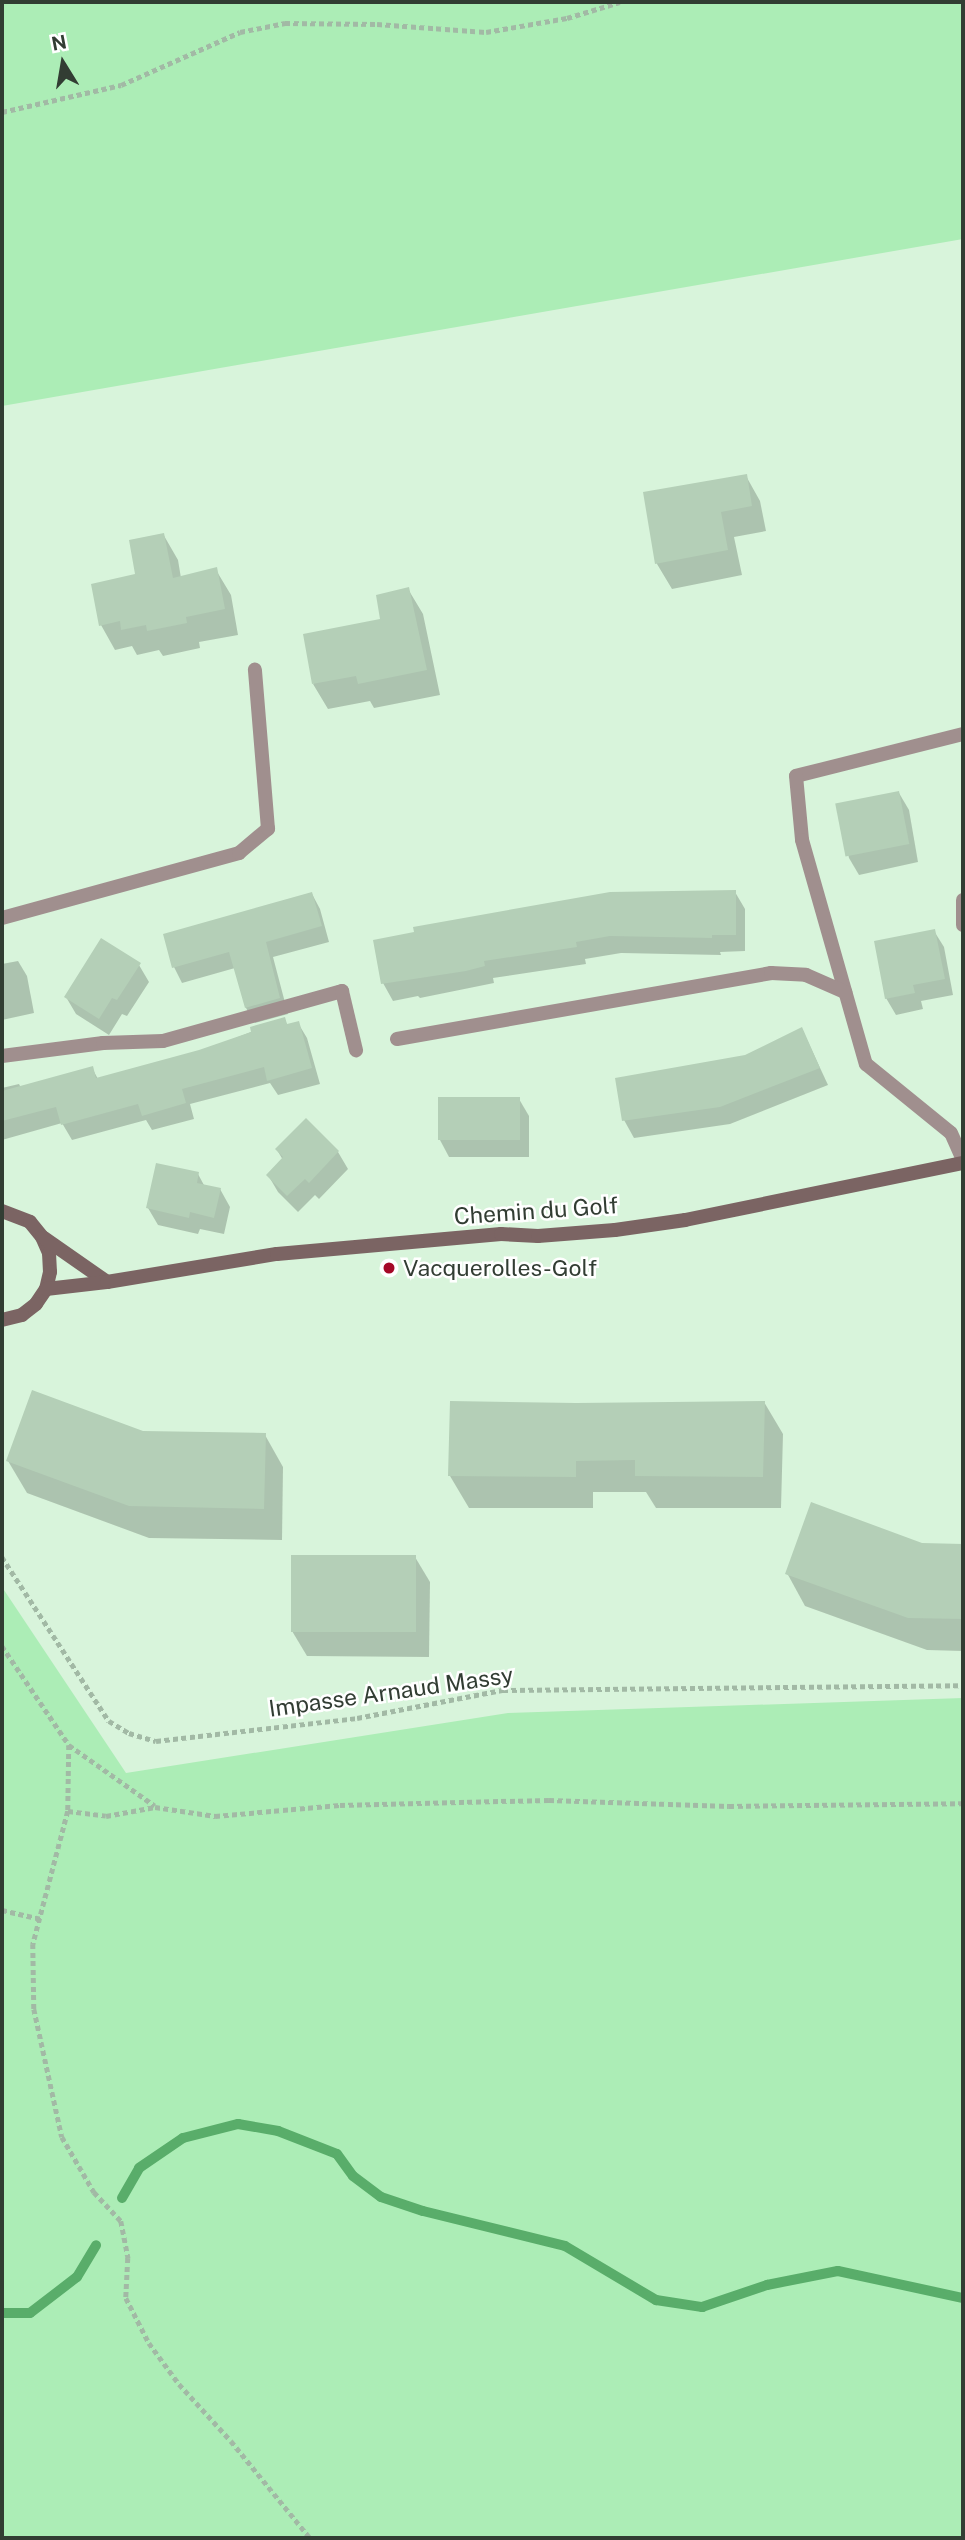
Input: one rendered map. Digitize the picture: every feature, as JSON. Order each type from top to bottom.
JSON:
[{"type":"street","points":[[2,918],[239,853],[268,829],[256,670]]},
{"type":"street","points":[[963,734],[796,776],[802,840],[866,1064],[951,1133],[963,1162]]},
{"type":"street","points":[[963,900],[963,925]]},
{"type":"street","points":[[397,1039],[771,973],[806,975],[845,992]]},
{"type":"street","points":[[2,1056],[103,1043],[163,1041],[342,991],[356,1049]]},
{"type":"street","name":"Chemin du Golf","points":[[46,1289],[107,1282],[277,1254],[501,1234],[538,1236],[685,1220],[963,1162]]},
{"type":"street","points":[[2,1211],[30,1222],[50,1253],[46,1289],[36,1304],[22,1315],[2,1320]]},
{"type":"street","points":[[42,1237],[107,1282]]},
{"type":"path","points":[[2,112],[121,85],[240,32],[285,23],[377,24],[486,32],[567,18],[620,2]]},
{"type":"path","name":"Impasse Arnaud Massy","points":[[2,1557],[109,1721],[129,1733],[156,1741],[356,1718],[503,1690],[963,1685]]},
{"type":"path","points":[[2,1646],[69,1745],[122,1786],[155,1807]]},
{"type":"path","points":[[69,1745],[68,1811],[33,1944],[34,2010],[62,2137],[94,2192],[121,2221],[128,2258],[126,2298],[149,2343],[179,2384],[231,2441],[310,2538]]},
{"type":"path","points":[[68,1811],[106,1816],[155,1807],[215,1816],[340,1805],[549,1800],[729,1806],[963,1803]]},
{"type":"path","points":[[2,1910],[40,1919]]},
{"type":"green space","points":[[2,2],[963,2],[963,239],[2,406]]},
{"type":"green space","points":[[2,1587],[126,1773],[508,1713],[963,1698],[963,2538],[2,2538]]},
{"type":"building","points":[[747,474],[752,506],[721,512],[728,550],[655,564],[643,492]]},
{"type":"building","points":[[164,533],[173,578],[217,567],[225,609],[186,617],[187,623],[147,631],[146,625],[121,630],[120,621],[99,626],[91,584],[135,574],[129,540]]},
{"type":"building","points":[[409,587],[427,670],[358,684],[356,676],[312,684],[303,634],[380,619],[376,595]]},
{"type":"building","points":[[899,791],[909,844],[845,856],[835,803]]},
{"type":"building","points":[[736,890],[736,935],[712,935],[712,938],[610,936],[576,942],[577,947],[484,961],[485,966],[466,971],[381,984],[373,940],[414,932],[413,927],[610,892]]},
{"type":"building","points":[[312,892],[322,926],[266,942],[280,998],[245,1008],[229,952],[172,968],[163,934]]},
{"type":"building","points":[[935,929],[945,979],[913,985],[915,993],[885,999],[874,941]]},
{"type":"building","points":[[101,938],[141,963],[117,1000],[112,998],[99,1019],[64,997]]},
{"type":"building","points":[[285,1017],[287,1024],[299,1021],[312,1068],[267,1081],[264,1067],[182,1089],[186,1103],[142,1116],[138,1104],[61,1125],[56,1107],[2,1121],[2,1091],[93,1066],[96,1078],[199,1050],[251,1032],[250,1027]]},
{"type":"building","points":[[802,1027],[820,1068],[720,1107],[622,1121],[615,1078],[745,1055]]},
{"type":"building","points":[[438,1097],[520,1097],[520,1140],[438,1140]]},
{"type":"building","points":[[306,1118],[339,1151],[309,1183],[305,1179],[287,1196],[266,1175],[283,1157],[275,1149]]},
{"type":"building","points":[[156,1163],[199,1172],[197,1183],[221,1188],[214,1218],[190,1212],[189,1218],[146,1208]]},
{"type":"building","points":[[32,1390],[143,1431],[266,1433],[264,1509],[129,1506],[6,1461]]},
{"type":"building","points":[[450,1401],[765,1401],[763,1477],[635,1476],[635,1460],[576,1461],[576,1477],[448,1476]]},
{"type":"building","points":[[811,1502],[922,1543],[963,1544],[963,1619],[908,1618],[785,1574]]},
{"type":"building","points":[[291,1555],[416,1555],[416,1632],[291,1632]]},
{"type":"waterway","points":[[122,2198],[139,2168],[183,2138],[238,2124],[278,2131],[337,2154],[353,2176],[381,2197],[423,2211],[565,2246],[656,2300],[702,2307],[767,2285],[838,2271],[963,2298]]},
{"type":"waterway","points":[[2,2313],[30,2313],[77,2277],[96,2245]]},
{"type":"place","name":"Vacquerolles-Golf","points":[[389,1268]]}]
